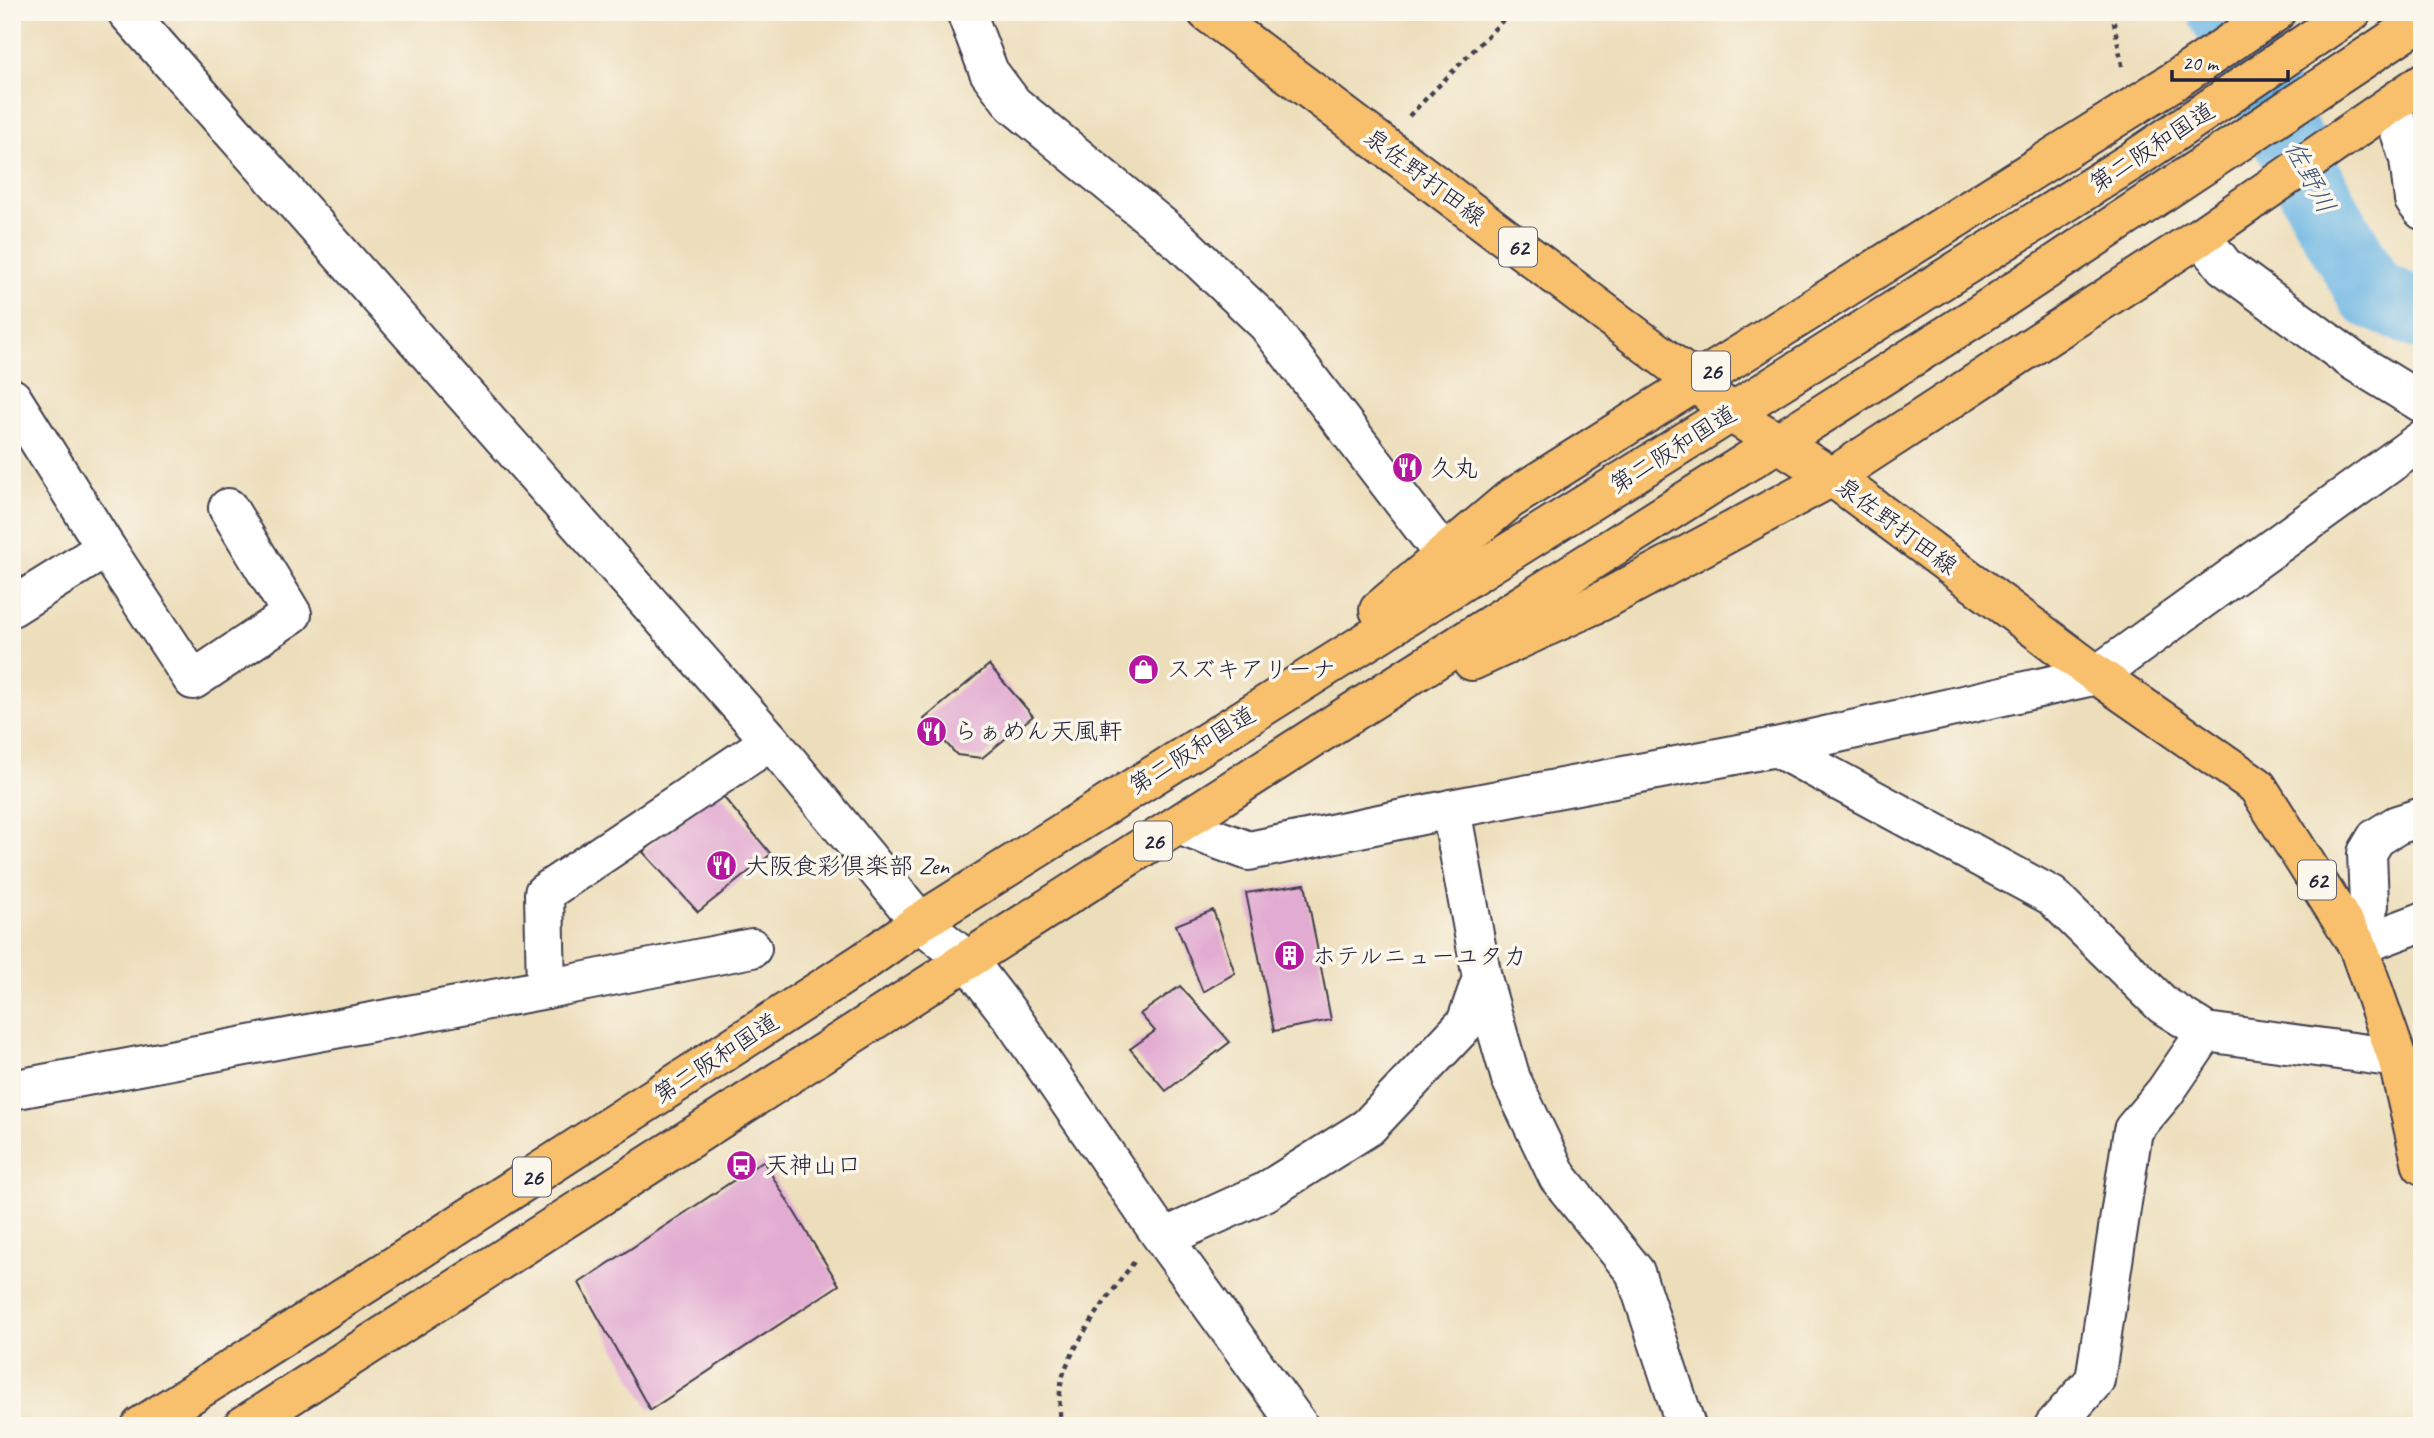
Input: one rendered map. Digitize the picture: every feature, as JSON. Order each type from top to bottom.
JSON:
[{"type":"main road","name":"泉佐野打田線","points":[[1207,12],[1695,381],[1731,413],[1832,477],[2097,675],[2257,786],[2358,946],[2407,1072],[2422,1165]]},
{"type":"main road","name":"26","points":[[1275,699],[1510,500],[2174,81],[2276,12]]},
{"type":"main road","name":"第二阪和国道","points":[[141,1426],[391,1268],[862,963],[920,922],[2132,161],[2352,12]]},
{"type":"main road","name":"第二阪和国道","points":[[243,1426],[1339,721],[1980,314],[2422,20]]},
{"type":"main road","name":"26","points":[[1339,721],[1600,602],[1832,477],[2234,214],[2422,83]]},
{"type":"street","points":[[127,12],[771,741],[920,922],[968,961],[1012,1018],[1161,1234],[1299,1426]]},
{"type":"street","points":[[966,12],[989,72],[1013,104],[1182,243],[1266,324],[1444,555]]},
{"type":"street","points":[[2390,106],[2409,159],[2414,200],[2422,211]]},
{"type":"street","points":[[2201,236],[2224,266],[2352,360],[2422,403]]},
{"type":"street","points":[[12,398],[106,548],[194,680],[292,614],[228,508]]},
{"type":"street","points":[[1178,825],[1248,851],[1776,747],[2097,675],[2422,440]]},
{"type":"street","points":[[12,607],[106,548]]},
{"type":"street","points":[[546,989],[544,893],[771,741]]},
{"type":"street","points":[[1776,747],[2052,896],[2163,1005],[2206,1032],[2407,1072]]},
{"type":"street","points":[[1451,809],[1482,978],[1511,1079],[1558,1177],[1635,1272],[1686,1426]]},
{"type":"street","points":[[2358,946],[2369,905],[2367,853],[2376,838],[2397,825],[2422,817]]},
{"type":"street","points":[[2358,946],[2422,922]]},
{"type":"street","points":[[13,1089],[752,948]]},
{"type":"street","points":[[1161,1234],[1265,1192],[1368,1127],[1466,1023],[1482,978]]},
{"type":"street","points":[[2054,1426],[2095,1380],[2133,1130],[2165,1092],[2206,1032]]},
{"type":"path","points":[[1382,145],[1511,12]]},
{"type":"path","points":[[2112,12],[2129,109]]},
{"type":"path","points":[[1061,1426],[1059,1403],[1066,1368],[1105,1301],[1161,1234]]},
{"type":"building","points":[[989,665],[1033,716],[982,758],[957,755],[924,719]]},
{"type":"building","points":[[716,788],[771,854],[698,912],[643,852]]},
{"type":"building","name":"ホテルニューユタカ","points":[[1305,884],[1331,1020],[1274,1031],[1246,893]]},
{"type":"building","points":[[1213,910],[1235,973],[1203,992],[1176,925]]},
{"type":"building","points":[[1180,986],[1230,1042],[1166,1091],[1130,1049],[1155,1031],[1140,1014]]},
{"type":"building","points":[[763,1161],[839,1285],[650,1410],[579,1283]]},
{"type":"waterway","name":"佐野川","points":[[2223,12],[2325,212],[2372,294],[2422,315]]},
{"type":"place","name":"久丸","points":[[1407,468]]},
{"type":"place","name":"スズキアリーナ","points":[[1144,669]]},
{"type":"place","name":"らぁめん天風軒","points":[[931,731]]},
{"type":"place","name":"大阪食彩倶楽部 Zen","points":[[722,866]]},
{"type":"place","name":"ホテルニューユタカ","points":[[1289,956]]},
{"type":"place","name":"天神山口","points":[[742,1165]]}]
